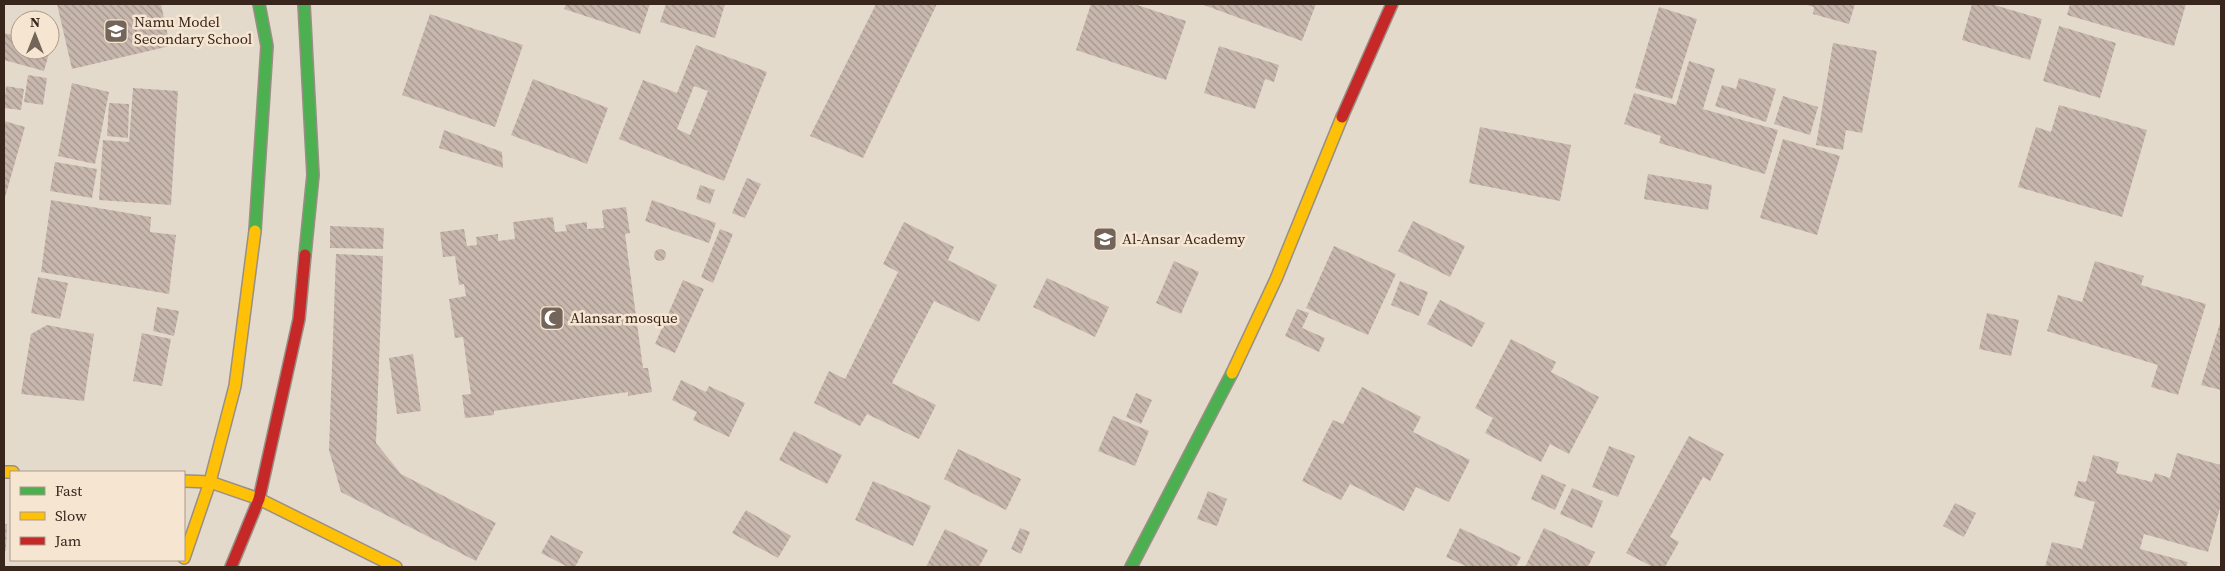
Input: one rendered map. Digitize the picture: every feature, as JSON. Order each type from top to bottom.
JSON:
[{"type":"main road","points":[[185,553],[210,482],[235,386],[256,233],[267,46],[259,4]]},
{"type":"main road","points":[[231,567],[259,499],[299,319],[313,175],[304,4]]},
{"type":"main road","points":[[1131,567],[1222,395],[1276,280],[1320,170],[1392,4]]},
{"type":"main road","points":[[185,481],[210,482],[259,499],[396,567]]},
{"type":"building","name":"Namu Model Secondary School","points":[[57,4],[161,4],[170,46],[72,69],[60,10]]},
{"type":"building","points":[[566,4],[650,4],[640,34],[564,9]]},
{"type":"building","points":[[666,4],[725,4],[715,38],[660,22]]},
{"type":"building","points":[[876,4],[937,4],[863,158],[810,136]]},
{"type":"building","points":[[1091,4],[1134,4],[1186,21],[1166,80],[1076,50]]},
{"type":"building","points":[[1201,4],[1316,4],[1302,41]]},
{"type":"building","points":[[1803,4],[1855,4],[1849,24],[1813,14],[1814,7]]},
{"type":"building","points":[[1972,4],[1991,4],[2042,19],[2030,60],[1962,40]]},
{"type":"building","points":[[2070,4],[2186,4],[2174,46],[2067,15]]},
{"type":"building","points":[[1659,7],[1697,19],[1672,99],[1635,88]]},
{"type":"building","points":[[430,14],[523,45],[495,127],[402,95]]},
{"type":"building","points":[[2059,26],[2116,43],[2100,98],[2043,81]]},
{"type":"building","points":[[4,33],[10,34],[10,60],[47,60],[44,71],[4,60]]},
{"type":"building","points":[[1833,43],[1877,51],[1862,133],[1846,130],[1843,150],[1816,145]]},
{"type":"building","points":[[696,45],[767,72],[724,181],[619,139],[643,80],[677,93]],"holes":[[[694,86],[708,91],[690,135],[677,129]]]},
{"type":"building","points":[[1219,46],[1279,65],[1274,82],[1265,79],[1255,109],[1204,93]]},
{"type":"building","points":[[1689,61],[1715,69],[1703,109],[1778,130],[1765,174],[1659,143],[1661,136],[1624,124],[1634,93],[1676,105]]},
{"type":"building","points":[[28,75],[47,78],[43,105],[24,102]]},
{"type":"building","points":[[1739,78],[1776,89],[1766,122],[1715,106],[1722,85],[1736,89]]},
{"type":"building","points":[[533,79],[608,108],[587,164],[511,135]]},
{"type":"building","points":[[72,83],[109,92],[95,164],[58,156]]},
{"type":"building","points":[[6,86],[24,89],[21,110],[4,108]]},
{"type":"building","points":[[133,88],[178,91],[171,205],[99,200],[103,140],[129,142]]},
{"type":"building","points":[[1783,96],[1818,107],[1810,135],[1774,124]]},
{"type":"building","points":[[109,103],[129,104],[128,138],[107,136]]},
{"type":"building","points":[[2059,105],[2147,130],[2122,217],[2018,187],[2036,127],[2051,132]]},
{"type":"building","points":[[4,121],[25,127],[4,201]]},
{"type":"building","points":[[1480,127],[1571,145],[1560,201],[1469,183]]},
{"type":"building","points":[[444,130],[502,152],[503,168],[439,148]]},
{"type":"building","points":[[1783,139],[1840,156],[1817,235],[1760,218]]},
{"type":"building","points":[[55,162],[97,169],[92,198],[50,191]]},
{"type":"building","points":[[1648,174],[1712,185],[1708,210],[1644,199]]},
{"type":"building","points":[[747,178],[761,184],[745,218],[732,213]]},
{"type":"building","points":[[700,185],[715,190],[710,204],[696,199]]},
{"type":"building","points":[[51,200],[151,217],[150,232],[176,235],[169,294],[41,272]]},
{"type":"building","points":[[652,200],[716,223],[709,243],[645,221]]},
{"type":"building","points":[[626,207],[630,233],[625,234],[643,368],[648,368],[652,392],[628,396],[628,392],[494,411],[494,415],[465,418],[462,395],[471,394],[463,337],[455,338],[449,299],[466,296],[464,284],[459,285],[455,256],[443,257],[440,232],[464,229],[467,246],[477,245],[476,237],[498,234],[498,241],[515,239],[513,222],[553,217],[555,232],[567,231],[565,225],[587,222],[587,229],[604,228],[602,210]]},
{"type":"building","points":[[1413,221],[1465,246],[1450,277],[1398,251]]},
{"type":"building","points":[[904,222],[954,247],[948,260],[997,285],[979,322],[934,301],[892,383],[936,405],[919,439],[867,414],[860,426],[814,403],[829,371],[845,379],[898,272],[883,264]]},
{"type":"building","points":[[330,226],[384,228],[383,249],[330,248]]},
{"type":"building","points":[[720,229],[733,234],[713,283],[701,277]]},
{"type":"building","points":[[1334,246],[1396,274],[1368,335],[1306,308]]},
{"type":"building","points":[[658,249],[662,249],[666,255],[662,261],[658,261],[654,257],[654,253]]},
{"type":"building","points":[[336,254],[383,256],[376,443],[401,474],[496,523],[476,561],[341,492],[329,450]]},
{"type":"building","points":[[1174,261],[1199,272],[1181,314],[1156,303]]},
{"type":"building","points":[[2095,261],[2144,276],[2141,285],[2206,304],[2178,395],[2151,387],[2158,365],[2047,331],[2058,295],[2082,302]]},
{"type":"building","points":[[38,277],[68,283],[60,319],[31,313]]},
{"type":"building","points":[[1047,278],[1109,307],[1095,337],[1033,307]]},
{"type":"building","points":[[683,280],[704,289],[675,353],[655,344]]},
{"type":"building","points":[[1400,281],[1428,292],[1419,316],[1391,305]]},
{"type":"building","points":[[1440,300],[1485,323],[1472,347],[1427,324]]},
{"type":"building","points":[[157,307],[179,311],[174,336],[153,331]]},
{"type":"building","points":[[1297,309],[1309,313],[1302,328],[1325,338],[1319,352],[1285,336]]},
{"type":"building","points":[[1987,313],[2019,320],[2011,356],[1979,349]]},
{"type":"building","points":[[2221,320],[2221,390],[2201,385]]},
{"type":"building","points":[[47,325],[94,334],[84,401],[21,394],[31,334]]},
{"type":"building","points":[[142,333],[171,339],[162,386],[133,381]]},
{"type":"building","points":[[1511,339],[1556,362],[1551,372],[1599,397],[1569,454],[1550,444],[1541,462],[1485,433],[1493,418],[1475,408]]},
{"type":"building","points":[[413,354],[421,411],[397,414],[389,358]]},
{"type":"building","points":[[681,380],[706,392],[709,386],[745,403],[729,437],[693,420],[697,412],[672,400]]},
{"type":"building","points":[[1362,387],[1421,417],[1413,432],[1470,460],[1449,502],[1416,487],[1404,511],[1350,484],[1341,500],[1302,481],[1333,420],[1343,424]]},
{"type":"building","points":[[1136,393],[1152,400],[1141,424],[1126,417]]},
{"type":"building","points":[[1113,416],[1149,431],[1135,466],[1098,451]]},
{"type":"building","points":[[794,431],[842,455],[827,484],[779,460]]},
{"type":"building","points":[[1689,436],[1724,454],[1710,481],[1703,477],[1670,537],[1679,542],[1665,567],[1653,567],[1626,553]]},
{"type":"building","points":[[1609,446],[1635,456],[1618,497],[1592,487]]},
{"type":"building","points":[[958,449],[1021,479],[1006,510],[944,479]]},
{"type":"building","points":[[2177,453],[2221,465],[2221,504],[2208,552],[2144,534],[2140,549],[2188,562],[2186,567],[2045,567],[2052,542],[2082,549],[2095,502],[2074,496],[2078,481],[2086,482],[2093,455],[2119,462],[2116,473],[2152,482],[2155,473],[2170,478]]},
{"type":"building","points":[[1542,474],[1566,485],[1555,510],[1531,499]]},
{"type":"building","points":[[873,481],[931,506],[913,546],[855,520]]},
{"type":"building","points":[[1572,488],[1603,501],[1592,528],[1560,514]]},
{"type":"building","points":[[1208,491],[1227,499],[1217,526],[1197,519]]},
{"type":"building","points":[[1955,503],[1976,513],[1964,537],[1943,526]]},
{"type":"building","points":[[746,510],[791,536],[778,558],[732,533]]},
{"type":"building","points":[[4,524],[7,524],[6,551],[4,551]]},
{"type":"building","points":[[1020,528],[1030,532],[1021,554],[1011,549]]},
{"type":"building","points":[[1460,528],[1521,557],[1516,567],[1468,567],[1446,557]]},
{"type":"building","points":[[1544,528],[1595,552],[1588,567],[1525,567]]},
{"type":"building","points":[[945,529],[988,550],[979,567],[926,567]]},
{"type":"building","points":[[551,535],[583,552],[575,567],[568,567],[541,553]]},
{"type":"traffic: fast","points":[[255,231],[267,46],[259,4]]},
{"type":"traffic: fast","points":[[304,4],[313,175],[305,255]]},
{"type":"traffic: fast","points":[[1131,567],[1232,373]]},
{"type":"traffic: slow","points":[[1232,373],[1276,279],[1342,117]]},
{"type":"traffic: slow","points":[[185,555],[210,482],[235,386],[255,231]]},
{"type":"traffic: slow","points":[[4,472],[10,472]]},
{"type":"traffic: slow","points":[[185,481],[210,482],[259,499],[396,567]]},
{"type":"traffic: jam","points":[[1342,117],[1392,4]]},
{"type":"traffic: jam","points":[[231,567],[259,499],[299,319],[305,255]]},
{"type":"place","name":"Namu Model Secondary School","points":[[116,31]]},
{"type":"place","name":"Al-Ansar Academy","points":[[1105,239]]},
{"type":"place","name":"Alansar mosque","points":[[552,318]]}]
